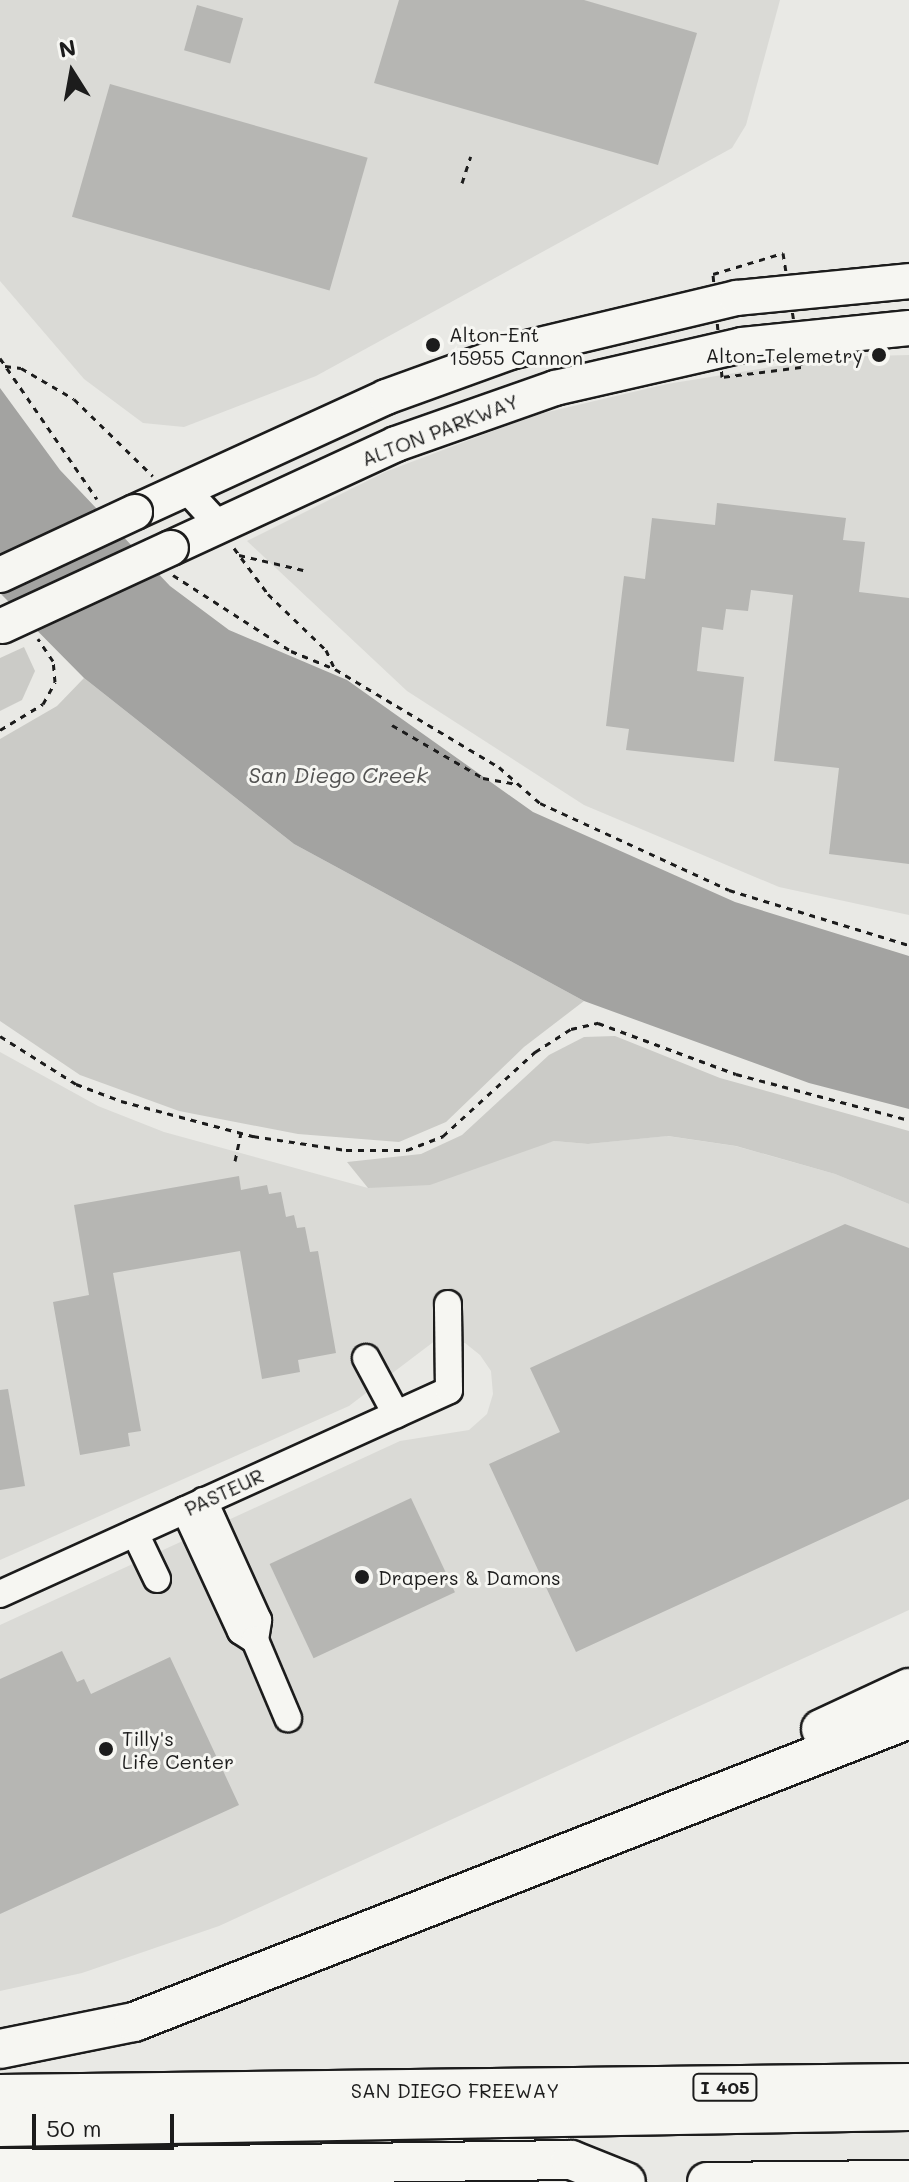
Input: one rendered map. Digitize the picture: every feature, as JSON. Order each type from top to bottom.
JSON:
[{"type":"highway","points":[[134,2022],[909,1688]]},
{"type":"highway","points":[[0,2049],[134,2022],[909,1719]]},
{"type":"highway","name":"SAN DIEGO FREEWAY","points":[[0,2094],[909,2083]]},
{"type":"highway","points":[[0,2127],[909,2111]]},
{"type":"highway","points":[[0,2168],[571,2160],[626,2182]]},
{"type":"highway","points":[[707,2182],[909,2180]]},
{"type":"main road","points":[[0,575],[135,512],[170,484],[386,397],[510,352],[737,298],[909,281]]},
{"type":"main road","name":"ALTON PARKWAY","points":[[12,629],[218,524],[396,444],[555,388],[712,350],[909,328]]},
{"type":"street","points":[[170,484],[218,524]]},
{"type":"street","name":"PASTEUR","points":[[0,1594],[449,1390],[448,1304]]},
{"type":"street","points":[[366,1358],[396,1414]]},
{"type":"street","points":[[194,1506],[241,1631],[255,1640],[288,1718]]},
{"type":"street","points":[[135,1533],[157,1579]]},
{"type":"path","points":[[462,183],[471,156]]},
{"type":"path","points":[[713,274],[783,253]]},
{"type":"path","points":[[5,366],[21,368],[74,399],[170,484]]},
{"type":"path","points":[[766,372],[788,369]]},
{"type":"path","points":[[303,570],[239,555],[326,650],[335,669],[499,767],[540,803],[729,890],[909,945]]},
{"type":"path","points":[[0,730],[43,704],[55,682],[53,661],[12,629]]},
{"type":"path","points":[[392,725],[483,778],[516,784]]},
{"type":"path","points":[[0,1036],[76,1084],[168,1116],[241,1133],[346,1150],[407,1150],[457,1126],[557,1037],[598,1023],[736,1074],[909,1120]]},
{"type":"path","points":[[235,1161],[241,1133]]},
{"type":"shaded area","points":[[0,0],[780,0],[746,125],[732,148],[316,376],[184,427],[143,423],[84,379],[0,281]]},
{"type":"shaded area","points":[[909,355],[909,915],[779,887],[584,805],[407,691],[247,541],[385,472],[535,415],[667,384],[833,357]]},
{"type":"shaded area","points":[[24,647],[35,671],[22,700],[0,711],[0,658]]},
{"type":"shaded area","points":[[84,678],[294,844],[584,1001],[524,1047],[446,1122],[399,1142],[298,1134],[179,1111],[80,1075],[0,1021],[0,739],[57,706]]},
{"type":"shaded area","points":[[615,1036],[720,1078],[909,1131],[909,1204],[835,1174],[736,1146],[668,1136],[588,1144],[554,1141],[430,1185],[368,1188],[347,1162],[421,1154],[462,1135],[549,1055],[584,1037]]},
{"type":"shaded area","points":[[0,1052],[98,1106],[164,1132],[368,1188],[554,1141],[588,1144],[667,1136],[735,1146],[835,1174],[909,1204],[909,1610],[219,1926],[82,1973],[0,1991],[0,1625],[400,1441],[469,1430],[487,1414],[493,1394],[491,1371],[480,1355],[465,1343],[436,1340],[349,1406],[0,1560]]},
{"type":"water","name":"San Diego Creek","points":[[0,388],[60,470],[170,586],[229,630],[347,680],[533,812],[735,902],[909,956],[909,1109],[809,1083],[584,1001],[294,844],[84,678],[0,593]]},
{"type":"building","points":[[399,0],[584,0],[697,33],[658,165],[374,83]]},
{"type":"building","points":[[197,5],[243,18],[230,63],[184,50]]},
{"type":"building","points":[[110,84],[368,158],[330,291],[72,217]]},
{"type":"building","points":[[717,503],[846,518],[843,540],[865,542],[859,592],[909,598],[909,864],[829,854],[839,768],[774,761],[793,595],[751,590],[748,611],[726,609],[723,630],[702,627],[697,671],[744,677],[734,762],[626,750],[629,729],[606,726],[624,576],[645,579],[652,518],[715,525]]},
{"type":"building","points":[[239,1176],[241,1190],[267,1185],[269,1194],[281,1192],[286,1217],[294,1215],[297,1228],[305,1227],[310,1252],[318,1251],[336,1353],[298,1360],[300,1372],[262,1379],[240,1251],[113,1273],[141,1431],[128,1433],[130,1446],[80,1455],[53,1302],[89,1295],[74,1205]]},
{"type":"building","points":[[845,1224],[909,1248],[909,1499],[576,1652],[489,1464],[560,1432],[530,1368]]},
{"type":"building","points":[[8,1389],[25,1486],[0,1490],[0,1390]]},
{"type":"building","name":"Drapers & Damons","points":[[411,1498],[455,1592],[314,1658],[270,1564]]},
{"type":"building","name":"Tilly's Life Center","points":[[62,1651],[77,1682],[84,1679],[91,1694],[170,1657],[239,1805],[0,1914],[0,1679]]},
{"type":"place","name":"Alton-Ent 15955 Cannon","points":[[433,345]]},
{"type":"place","name":"Alton-Telemetry","points":[[879,355]]},
{"type":"place","name":"Drapers & Damons","points":[[362,1577]]},
{"type":"place","name":"Tilly's Life Center","points":[[106,1749]]}]
